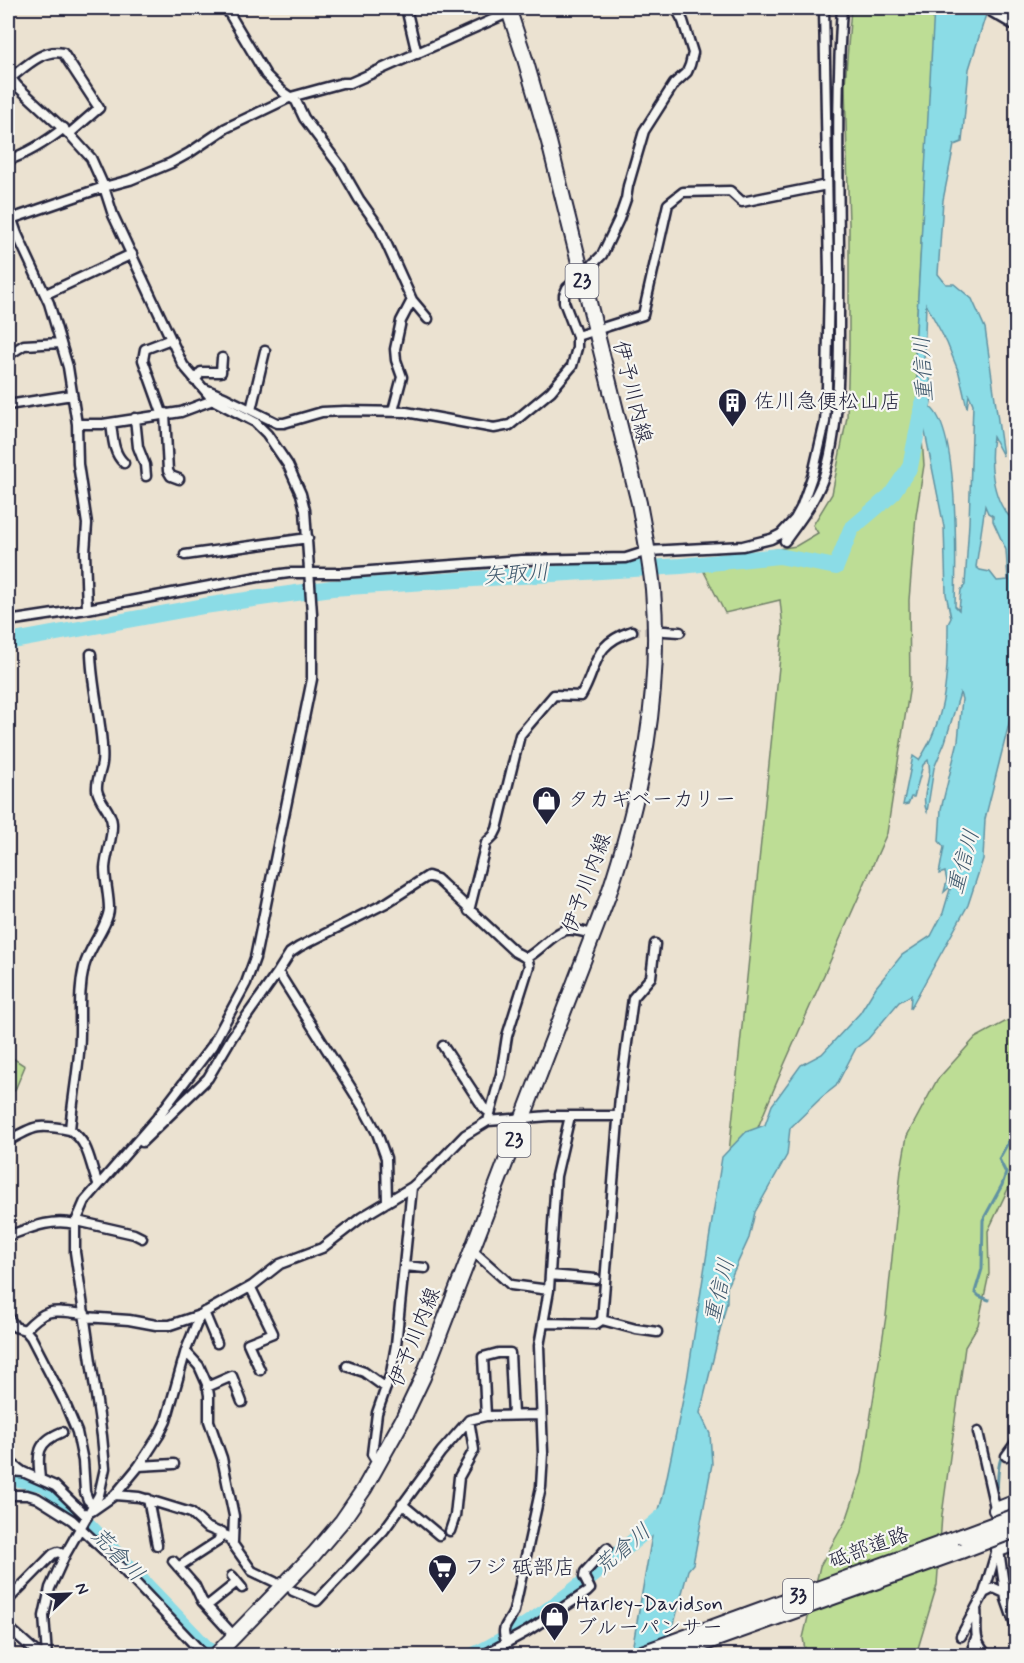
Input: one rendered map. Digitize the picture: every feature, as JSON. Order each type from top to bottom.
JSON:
[{"type":"highway","points":[[992,8],[1017,22]]},
{"type":"main road","name":"伊予川内線","points":[[215,1656],[314,1554],[342,1521],[402,1421],[423,1377],[608,896],[640,785],[653,676],[654,619],[649,554],[639,503],[549,142],[509,10]]},
{"type":"main road","points":[[996,1510],[1017,1502]]},
{"type":"main road","name":"砥部道路","points":[[634,1656],[1017,1516]]},
{"type":"main road","name":"砥部道路","points":[[669,1656],[1017,1530]]},
{"type":"main road","points":[[999,1549],[1017,1543]]},
{"type":"street","points":[[226,8],[266,75],[296,101],[304,118],[340,166],[379,227],[412,300],[428,319]]},
{"type":"street","points":[[406,8],[417,54]]},
{"type":"street","points":[[199,385],[277,423],[322,412],[393,411],[487,428],[510,425],[551,391],[572,366],[577,348],[577,336],[564,302],[564,295],[571,283],[602,255],[619,219],[644,131],[674,84],[687,72],[690,65],[693,53],[683,21],[676,8]]},
{"type":"street","points":[[8,621],[87,609],[258,577],[522,560],[626,558],[743,546],[771,539],[788,527],[801,508],[813,474],[825,422],[829,275],[824,8]]},
{"type":"street","points":[[771,539],[778,542],[788,540],[823,480],[831,450],[839,337],[838,110],[842,8]]},
{"type":"street","points":[[10,220],[130,180],[171,163],[226,128],[291,97],[342,83],[350,83],[509,10]]},
{"type":"street","points":[[8,160],[66,131],[99,108],[63,53],[56,52],[39,57],[8,78],[66,131],[91,158],[113,214],[183,365],[213,400],[255,422],[279,449],[301,494],[305,510],[312,614],[312,680],[255,958],[246,983],[212,1046],[157,1118],[98,1184],[81,1209],[76,1223],[75,1252],[105,1468],[99,1495],[65,1555],[46,1601],[44,1629],[46,1655],[35,1651],[8,1627]]},
{"type":"street","points":[[577,336],[644,315],[668,204],[683,192],[730,191],[742,202],[827,185]]},
{"type":"street","points":[[8,208],[10,220],[46,294],[61,343],[72,395],[77,424],[78,464],[87,524],[85,552],[87,609]]},
{"type":"street","points":[[46,294],[132,254]]},
{"type":"street","points":[[393,411],[402,377],[395,349],[401,321],[412,300]]},
{"type":"street","points":[[171,339],[145,349],[143,360],[163,413],[168,471],[171,476],[179,479]]},
{"type":"street","points":[[8,356],[24,345],[61,343]]},
{"type":"street","points":[[251,410],[265,351]]},
{"type":"street","points":[[199,385],[201,372],[221,372],[222,358]]},
{"type":"street","points":[[8,405],[72,395]]},
{"type":"street","points":[[77,424],[111,423],[163,413],[181,412],[213,400]]},
{"type":"street","points":[[135,418],[138,447],[145,465],[146,476]]},
{"type":"street","points":[[111,423],[115,451],[124,464]]},
{"type":"street","points":[[185,555],[308,538]]},
{"type":"street","points":[[664,631],[680,632]]},
{"type":"street","points":[[469,911],[486,843],[497,829],[520,735],[554,695],[581,696],[603,648],[615,637],[632,632]]},
{"type":"street","points":[[70,1130],[80,1053],[78,1007],[84,967],[89,950],[107,920],[109,909],[105,867],[112,820],[109,811],[99,798],[97,781],[102,763],[102,747],[100,721],[93,688],[91,654]]},
{"type":"street","points":[[130,1148],[140,1144],[208,1078],[232,1037],[290,953],[386,903],[429,876],[437,879],[515,952],[526,958],[529,966],[507,1036],[501,1074],[489,1117]]},
{"type":"street","points":[[526,958],[538,952],[561,931],[574,930],[592,934]]},
{"type":"street","points":[[602,1320],[618,1116],[633,998],[651,977],[655,944]]},
{"type":"street","points":[[278,972],[367,1113],[377,1133],[386,1158],[387,1202]]},
{"type":"street","points":[[442,1046],[489,1117]]},
{"type":"street","points":[[506,1639],[505,1624],[514,1611],[541,1487],[543,1453],[539,1346],[549,1290],[556,1176],[570,1116]]},
{"type":"street","points":[[8,1317],[11,1329],[25,1330],[37,1318],[49,1311],[170,1325],[202,1313],[250,1288],[280,1264],[322,1248],[362,1217],[412,1187],[465,1135],[489,1117],[618,1116]]},
{"type":"street","points":[[8,1141],[36,1126],[70,1130],[81,1137],[86,1146],[98,1184]]},
{"type":"street","points":[[378,1464],[372,1454],[377,1413],[386,1388],[396,1345],[412,1187]]},
{"type":"street","points":[[8,1236],[53,1221],[63,1221],[134,1234],[142,1238]]},
{"type":"street","points":[[472,1250],[511,1285],[549,1290]]},
{"type":"street","points":[[405,1266],[424,1268]]},
{"type":"street","points":[[550,1275],[596,1279]]},
{"type":"street","points":[[250,1288],[273,1333],[248,1343],[260,1370]]},
{"type":"street","points":[[202,1313],[217,1343]]},
{"type":"street","points":[[8,1495],[27,1495],[37,1498],[72,1520],[87,1518],[114,1495],[139,1466],[166,1421],[186,1352],[202,1313]]},
{"type":"street","points":[[544,1323],[596,1324],[602,1320],[657,1332]]},
{"type":"street","points":[[25,1330],[35,1344],[69,1411],[77,1432],[88,1500],[87,1518]]},
{"type":"street","points":[[186,1352],[199,1366],[207,1387],[211,1431],[222,1458],[234,1516],[233,1542]]},
{"type":"street","points":[[486,1416],[483,1357],[498,1353],[510,1353],[513,1415]]},
{"type":"street","points":[[346,1366],[364,1372],[386,1388]]},
{"type":"street","points":[[207,1387],[232,1376],[242,1402]]},
{"type":"street","points":[[293,1592],[317,1600],[384,1530],[441,1452],[469,1420],[486,1416],[540,1415]]},
{"type":"street","points":[[450,1531],[459,1477],[474,1450],[469,1420]]},
{"type":"street","points":[[40,1479],[38,1464],[41,1447],[46,1439],[62,1432]]},
{"type":"street","points":[[978,1432],[996,1510],[1005,1590],[1017,1628]]},
{"type":"street","points":[[1006,1456],[1017,1443]]},
{"type":"street","points":[[8,1461],[23,1472],[55,1486],[87,1518],[111,1557],[205,1656]]},
{"type":"street","points":[[139,1466],[174,1464]]},
{"type":"street","points":[[8,1471],[23,1472]]},
{"type":"street","points":[[114,1495],[148,1499],[191,1513],[206,1527],[222,1532],[233,1542],[252,1571],[275,1582]]},
{"type":"street","points":[[148,1499],[157,1545]]},
{"type":"street","points":[[402,1504],[439,1535]]},
{"type":"street","points":[[222,1532],[218,1541],[176,1564],[195,1586],[207,1606],[232,1638]]},
{"type":"street","points":[[482,1656],[506,1639],[587,1592],[590,1589],[585,1572],[607,1548]]},
{"type":"street","points":[[961,1636],[984,1593],[999,1549]]},
{"type":"street","points":[[8,1600],[54,1554],[58,1552],[65,1555]]},
{"type":"street","points":[[207,1606],[237,1582]]},
{"type":"street","points":[[984,1593],[994,1588],[1005,1590],[1017,1584]]},
{"type":"street","points":[[974,1656],[976,1608]]},
{"type":"street","points":[[976,1638],[980,1648],[988,1656]]},
{"type":"green space","points":[[851,8],[935,8],[915,350],[924,465],[916,516],[909,600],[910,685],[887,833],[784,1065],[723,1211],[783,628],[780,600],[725,613],[697,558],[747,554],[796,546],[818,533],[813,525],[832,494],[847,417],[849,224],[845,85]]},
{"type":"green space","points":[[1016,1016],[1016,1172],[988,1231],[989,1274],[978,1325],[965,1347],[942,1515],[937,1585],[916,1655],[806,1655],[803,1638],[820,1566],[847,1518],[862,1473],[886,1316],[901,1170],[907,1136],[937,1080],[975,1038]]},
{"type":"green space","points":[[8,1055],[25,1066],[15,1090],[8,1096]]},
{"type":"water","name":"重信川","points":[[934,8],[965,8],[965,14],[970,12],[971,8],[988,8],[969,69],[962,142],[954,145],[943,200],[938,274],[946,284],[954,284],[972,299],[985,328],[1003,456],[993,437],[991,457],[993,479],[999,499],[1009,516],[1016,509],[1016,696],[985,819],[983,859],[968,905],[910,1009],[911,995],[899,1002],[868,1039],[856,1048],[836,1086],[790,1128],[787,1155],[755,1212],[749,1238],[727,1286],[727,1302],[700,1413],[710,1434],[712,1464],[693,1564],[688,1570],[663,1655],[631,1656],[653,1530],[663,1496],[687,1380],[722,1157],[746,1132],[765,1125],[772,1105],[801,1065],[822,1054],[860,1013],[876,987],[902,955],[931,936],[943,913],[951,886],[944,892],[947,881],[945,872],[939,874],[944,847],[939,841],[941,809],[958,741],[962,699],[960,693],[945,742],[934,768],[927,812],[925,799],[929,773],[928,760],[923,765],[914,797],[911,797],[908,804],[903,805],[913,756],[919,760],[935,728],[940,712],[946,677],[948,624],[951,618],[946,594],[944,527],[919,402],[915,350]],"holes":[[[926,304],[947,343],[959,373],[967,408],[969,395],[973,404],[965,585],[961,590],[959,610],[955,606],[956,562],[951,470],[947,442],[940,420],[930,407],[932,397],[929,368],[924,360]],[[985,506],[988,513],[993,516],[1006,550],[1008,580],[997,581],[990,572],[976,567]]]},
{"type":"waterway","name":"矢取川","points":[[8,642],[204,606],[332,588],[681,566],[779,556],[836,567],[851,529],[891,495],[910,467],[923,403]]},
{"type":"waterway","points":[[989,1300],[975,1292],[982,1269],[983,1220],[1002,1185],[1006,1173],[999,1159],[1015,1130],[1016,1122]]},
{"type":"waterway","points":[[997,1493],[1000,1462],[1016,1436]]},
{"type":"waterway","name":"荒倉川","points":[[8,1477],[44,1484],[66,1502],[214,1656]]},
{"type":"waterway","name":"荒倉川","points":[[472,1656],[526,1625],[576,1589],[671,1509]]},
{"type":"tunnel","points":[[632,631],[658,631]]},
{"type":"place","name":"佐川急便松山店","points":[[733,428]]},
{"type":"place","name":"タカギベーカリー","points":[[547,826]]},
{"type":"place","name":"フジ 砥部店","points":[[443,1594]]},
{"type":"place","name":"Harley-Davidson ブルーパンサー","points":[[555,1642]]}]
